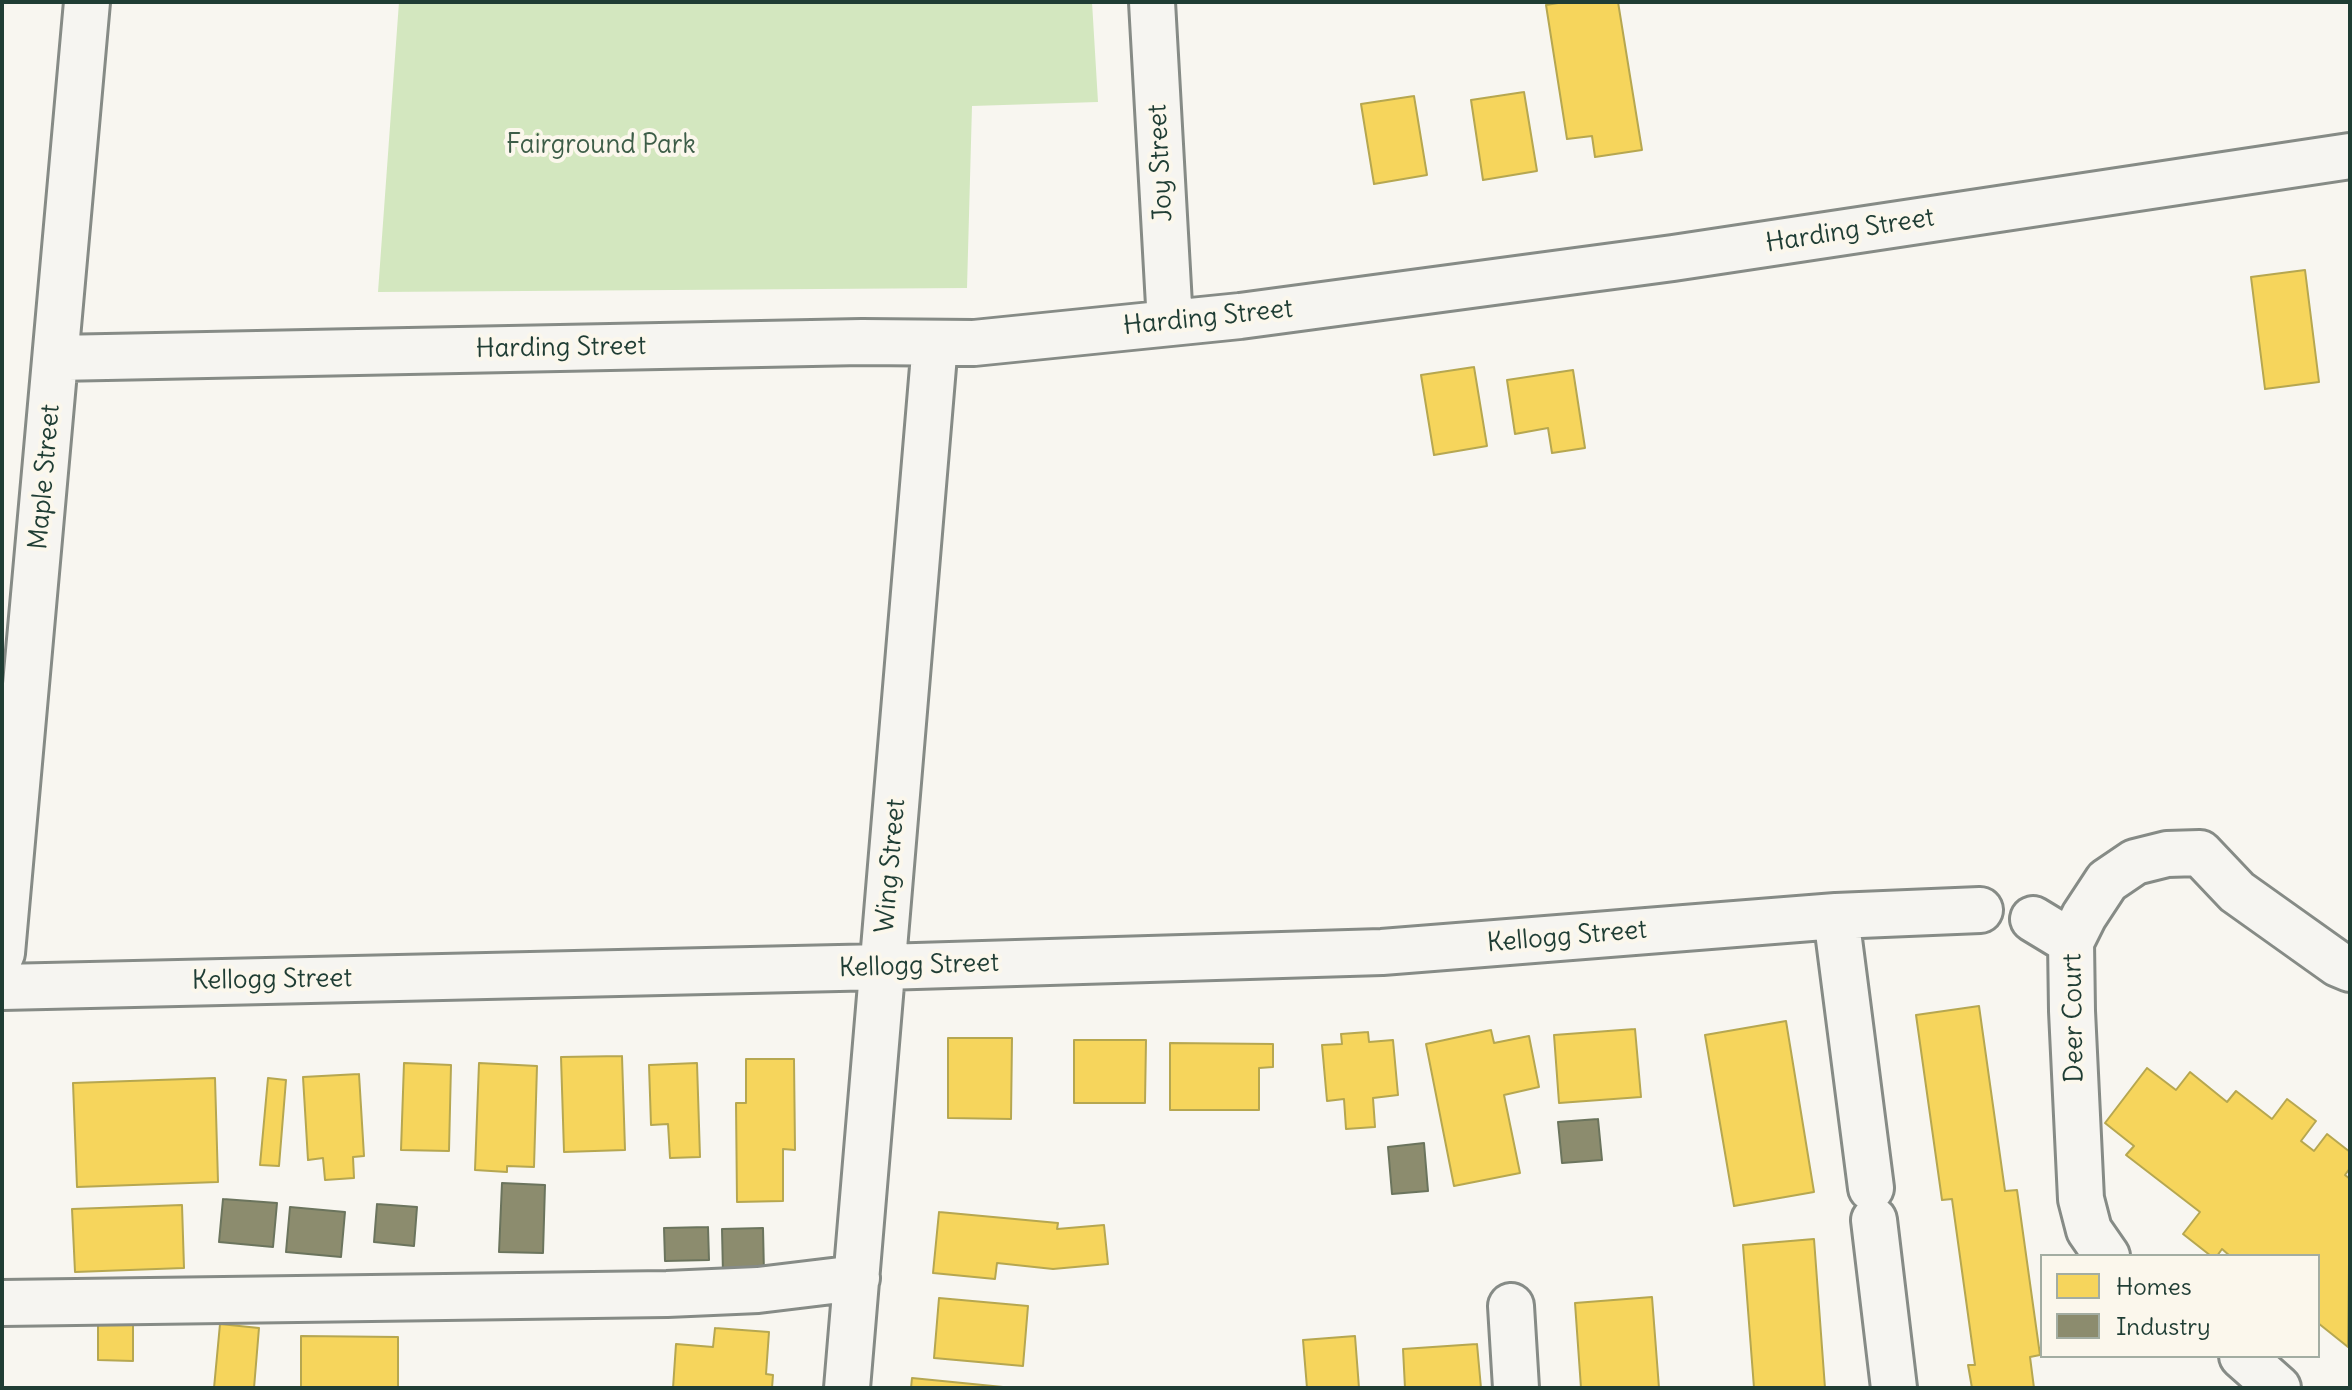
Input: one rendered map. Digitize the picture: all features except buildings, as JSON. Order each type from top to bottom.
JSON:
[{"type":"street","name":"Maple Street","points":[[2,953],[87,2]]},
{"type":"street","name":"Joy Street","points":[[1152,2],[1170,323]]},
{"type":"street","name":"Harding Street","points":[[56,358],[862,342],[974,343],[1240,316],[1673,258],[2350,156]]},
{"type":"street","name":"Wing Street","points":[[847,1388],[935,343]]},
{"type":"street","name":"Deer Court","points":[[2106,1254],[2089,1230],[2081,1199],[2071,942],[2107,881],[2135,862],[2167,854],[2200,853],[2237,892],[2338,964],[2350,969]]},
{"type":"street","name":"Kellogg Street","points":[[2,987],[1382,952],[1836,916],[1980,910]]},
{"type":"street","points":[[1836,916],[1894,1388]]},
{"type":"street","points":[[2033,919],[2071,942]]},
{"type":"street","points":[[2,1303],[667,1294],[758,1290],[857,1278]]},
{"type":"street","points":[[1511,1306],[1516,1388]]},
{"type":"street","points":[[2244,1358],[2278,1388]]},
{"type":"green space","name":"Fairground Park","points":[[399,2],[1092,2],[1098,102],[972,106],[967,288],[378,292]]}]
